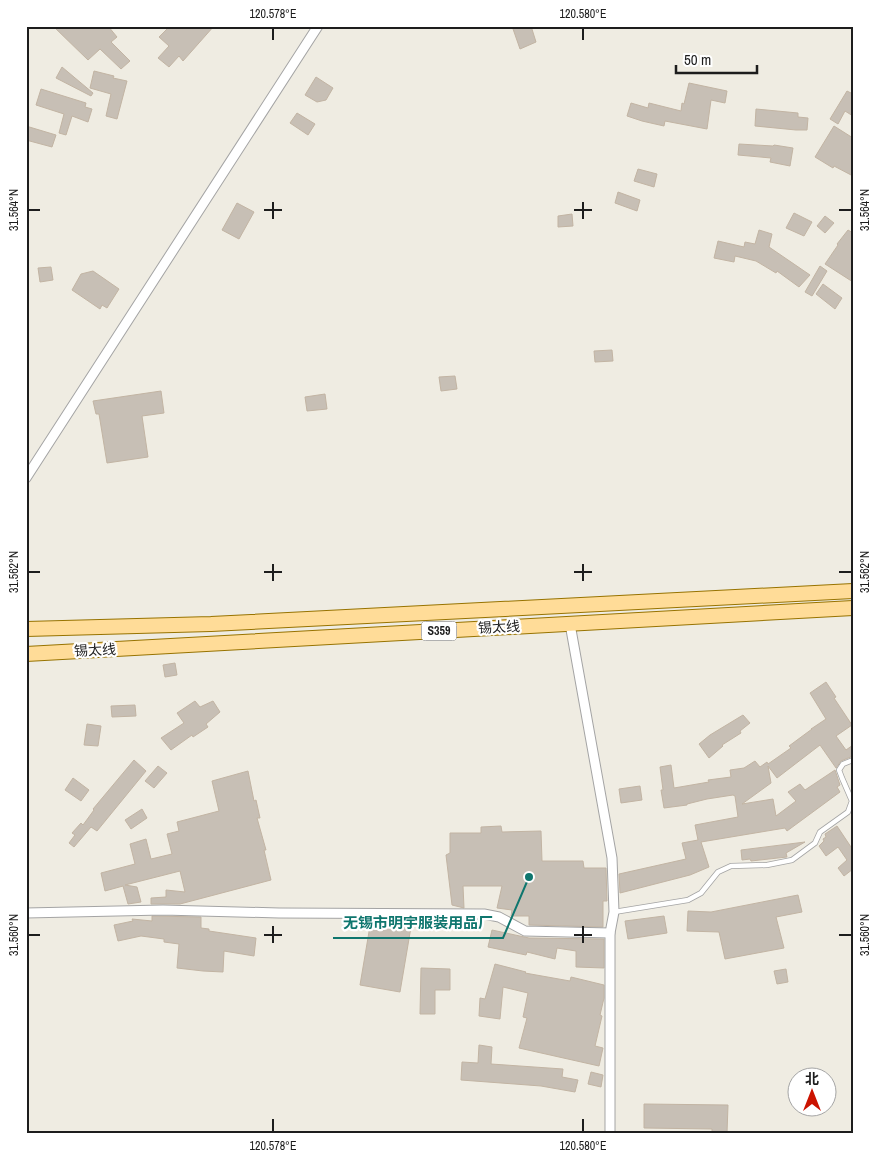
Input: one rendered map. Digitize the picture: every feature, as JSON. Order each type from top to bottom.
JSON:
[{"type":"main road","name":"锡太线","points":[[26,629],[211,624],[853,591]]},
{"type":"main road","name":"锡太线","points":[[26,654],[853,608]]},
{"type":"street","points":[[26,478],[318,26]]},
{"type":"street","points":[[570,624],[612,858],[614,912],[610,933],[610,1133]]},
{"type":"street","points":[[26,913],[163,910],[279,913],[484,914],[499,917],[525,931],[610,933]]},
{"type":"lane","points":[[614,912],[688,900],[701,893],[718,872],[731,866],[768,865],[792,860],[815,842],[820,832],[848,812],[852,801],[839,770],[843,764],[853,760]]},
{"type":"building","points":[[53,26],[108,26],[117,37],[111,42],[130,61],[121,69],[100,49],[88,60]]},
{"type":"building","points":[[170,26],[214,26],[183,61],[179,56],[169,67],[158,58],[169,46],[159,37]]},
{"type":"building","points":[[512,26],[531,26],[536,42],[520,49]]},
{"type":"building","points":[[62,67],[93,93],[91,96],[56,78]]},
{"type":"building","points":[[94,71],[127,81],[117,119],[106,116],[111,94],[90,88]]},
{"type":"building","points":[[316,77],[333,88],[326,100],[317,102],[305,95]]},
{"type":"building","points":[[689,83],[727,91],[725,103],[711,100],[707,129],[665,121],[664,126],[627,116],[631,103],[648,108],[649,103],[681,111]]},
{"type":"building","points":[[41,89],[86,103],[85,107],[92,109],[88,122],[72,116],[66,135],[59,133],[64,114],[36,105]]},
{"type":"building","points":[[847,91],[853,94],[853,116],[845,111],[838,124],[830,119]]},
{"type":"building","points":[[756,109],[798,113],[798,117],[808,118],[807,130],[755,126]]},
{"type":"building","points":[[297,113],[315,124],[308,135],[290,123]]},
{"type":"building","points":[[26,126],[56,135],[52,147],[26,140]]},
{"type":"building","points":[[834,126],[853,138],[853,176],[834,166],[833,168],[815,157]]},
{"type":"building","points":[[739,144],[774,145],[793,148],[790,166],[770,162],[771,158],[738,155]]},
{"type":"building","points":[[638,169],[657,174],[654,187],[634,181]]},
{"type":"building","points":[[618,192],[640,200],[637,211],[615,203]]},
{"type":"building","points":[[237,203],[254,212],[239,239],[222,230]]},
{"type":"building","points":[[794,213],[812,222],[804,236],[786,228]]},
{"type":"building","points":[[572,214],[573,226],[558,227],[558,216]]},
{"type":"building","points":[[825,216],[834,223],[825,233],[817,226]]},
{"type":"building","points":[[759,230],[772,234],[769,247],[810,275],[799,287],[777,271],[776,273],[756,261],[735,256],[734,262],[714,258],[718,241],[744,247],[745,242],[755,244]]},
{"type":"building","points":[[848,230],[853,233],[853,282],[825,264]]},
{"type":"building","points":[[820,266],[827,271],[812,296],[805,292]]},
{"type":"building","points":[[51,267],[53,280],[40,282],[38,268]]},
{"type":"building","points":[[93,271],[119,289],[107,308],[102,305],[100,309],[72,290],[81,274]]},
{"type":"building","points":[[823,284],[842,298],[835,309],[816,294]]},
{"type":"building","points":[[612,350],[613,361],[595,362],[594,351]]},
{"type":"building","points":[[455,376],[457,389],[441,391],[439,377]]},
{"type":"building","points":[[161,391],[164,413],[142,416],[148,457],[107,463],[99,414],[96,414],[93,401]]},
{"type":"building","points":[[325,394],[327,409],[307,411],[305,397]]},
{"type":"building","points":[[175,663],[177,675],[165,677],[163,665]]},
{"type":"building","points":[[826,682],[852,725],[836,736],[846,750],[853,745],[853,756],[841,761],[836,768],[820,745],[777,778],[768,766],[771,783],[742,804],[773,799],[776,816],[796,801],[788,792],[800,784],[805,790],[835,770],[840,785],[837,787],[840,792],[787,831],[785,828],[701,842],[709,867],[690,875],[620,893],[619,874],[686,859],[682,843],[698,840],[695,825],[738,817],[735,796],[733,795],[664,808],[660,767],[671,765],[674,788],[731,777],[730,770],[744,768],[755,761],[760,767],[767,762],[768,764],[826,719],[810,693]]},
{"type":"building","points":[[195,701],[200,707],[213,701],[220,712],[206,724],[208,727],[193,737],[192,735],[171,750],[161,738],[184,723],[177,713]]},
{"type":"building","points":[[135,705],[136,716],[112,717],[111,706]]},
{"type":"building","points":[[743,715],[750,723],[740,731],[741,733],[722,745],[709,758],[699,744]]},
{"type":"building","points":[[87,724],[101,726],[98,746],[84,745]]},
{"type":"building","points":[[134,760],[146,771],[97,831],[91,827],[74,847],[69,843],[75,835],[72,833],[81,823],[83,825],[93,809]]},
{"type":"building","points":[[158,766],[167,773],[154,788],[145,781]]},
{"type":"building","points":[[248,771],[254,801],[256,800],[260,818],[257,818],[266,850],[264,850],[271,880],[180,904],[151,904],[151,898],[166,897],[166,890],[185,892],[180,871],[125,885],[137,887],[141,902],[128,904],[123,886],[105,891],[101,873],[135,864],[130,844],[146,839],[151,859],[172,854],[167,834],[179,831],[177,822],[219,811],[212,781]]},
{"type":"building","points":[[73,778],[89,790],[81,801],[65,790]]},
{"type":"building","points":[[640,786],[642,800],[621,803],[619,789]]},
{"type":"building","points":[[142,809],[147,818],[131,829],[125,820]]},
{"type":"building","points":[[501,826],[502,832],[541,831],[542,861],[583,861],[584,868],[606,868],[607,901],[603,901],[603,927],[529,925],[529,916],[511,916],[512,910],[497,908],[502,886],[463,886],[464,908],[452,905],[446,855],[450,853],[450,833],[481,833],[481,827]]},
{"type":"building","points":[[837,826],[853,850],[853,869],[844,876],[838,868],[847,860],[838,847],[826,856],[819,846],[826,837],[825,834]]},
{"type":"building","points":[[805,842],[786,853],[787,857],[751,861],[750,859],[742,860],[741,850]]},
{"type":"building","points":[[798,895],[802,912],[776,917],[784,948],[725,959],[719,932],[687,931],[688,911],[711,912]]},
{"type":"building","points":[[152,916],[201,917],[201,928],[209,929],[209,931],[256,938],[254,956],[224,951],[223,972],[203,971],[177,968],[179,944],[164,942],[164,939],[141,936],[118,941],[114,925],[133,921],[132,919],[152,921]]},
{"type":"building","points":[[664,916],[667,933],[628,939],[625,921]]},
{"type":"building","points":[[371,920],[411,927],[400,992],[360,985]]},
{"type":"building","points":[[492,930],[529,938],[604,939],[604,968],[576,967],[576,951],[557,948],[555,959],[527,952],[526,955],[488,947]]},
{"type":"building","points":[[495,964],[525,973],[570,981],[571,977],[604,985],[604,998],[600,1015],[602,1016],[595,1046],[603,1048],[599,1066],[519,1048],[527,1018],[523,1017],[528,993],[503,987],[500,1019],[479,1016],[480,998],[485,999]]},
{"type":"building","points":[[421,968],[450,969],[450,990],[435,990],[435,1014],[420,1014]]},
{"type":"building","points":[[786,969],[788,982],[777,984],[774,971]]},
{"type":"building","points":[[479,1045],[492,1047],[491,1064],[563,1069],[562,1077],[578,1080],[575,1092],[541,1086],[461,1080],[462,1062],[478,1063]]},
{"type":"building","points":[[591,1072],[603,1075],[601,1087],[588,1084]]},
{"type":"building","points":[[644,1104],[728,1105],[727,1133],[712,1133],[712,1129],[644,1128]]},
{"type":"place","name":"无锡市明宇服装用品厂","points":[[529,877]]}]
